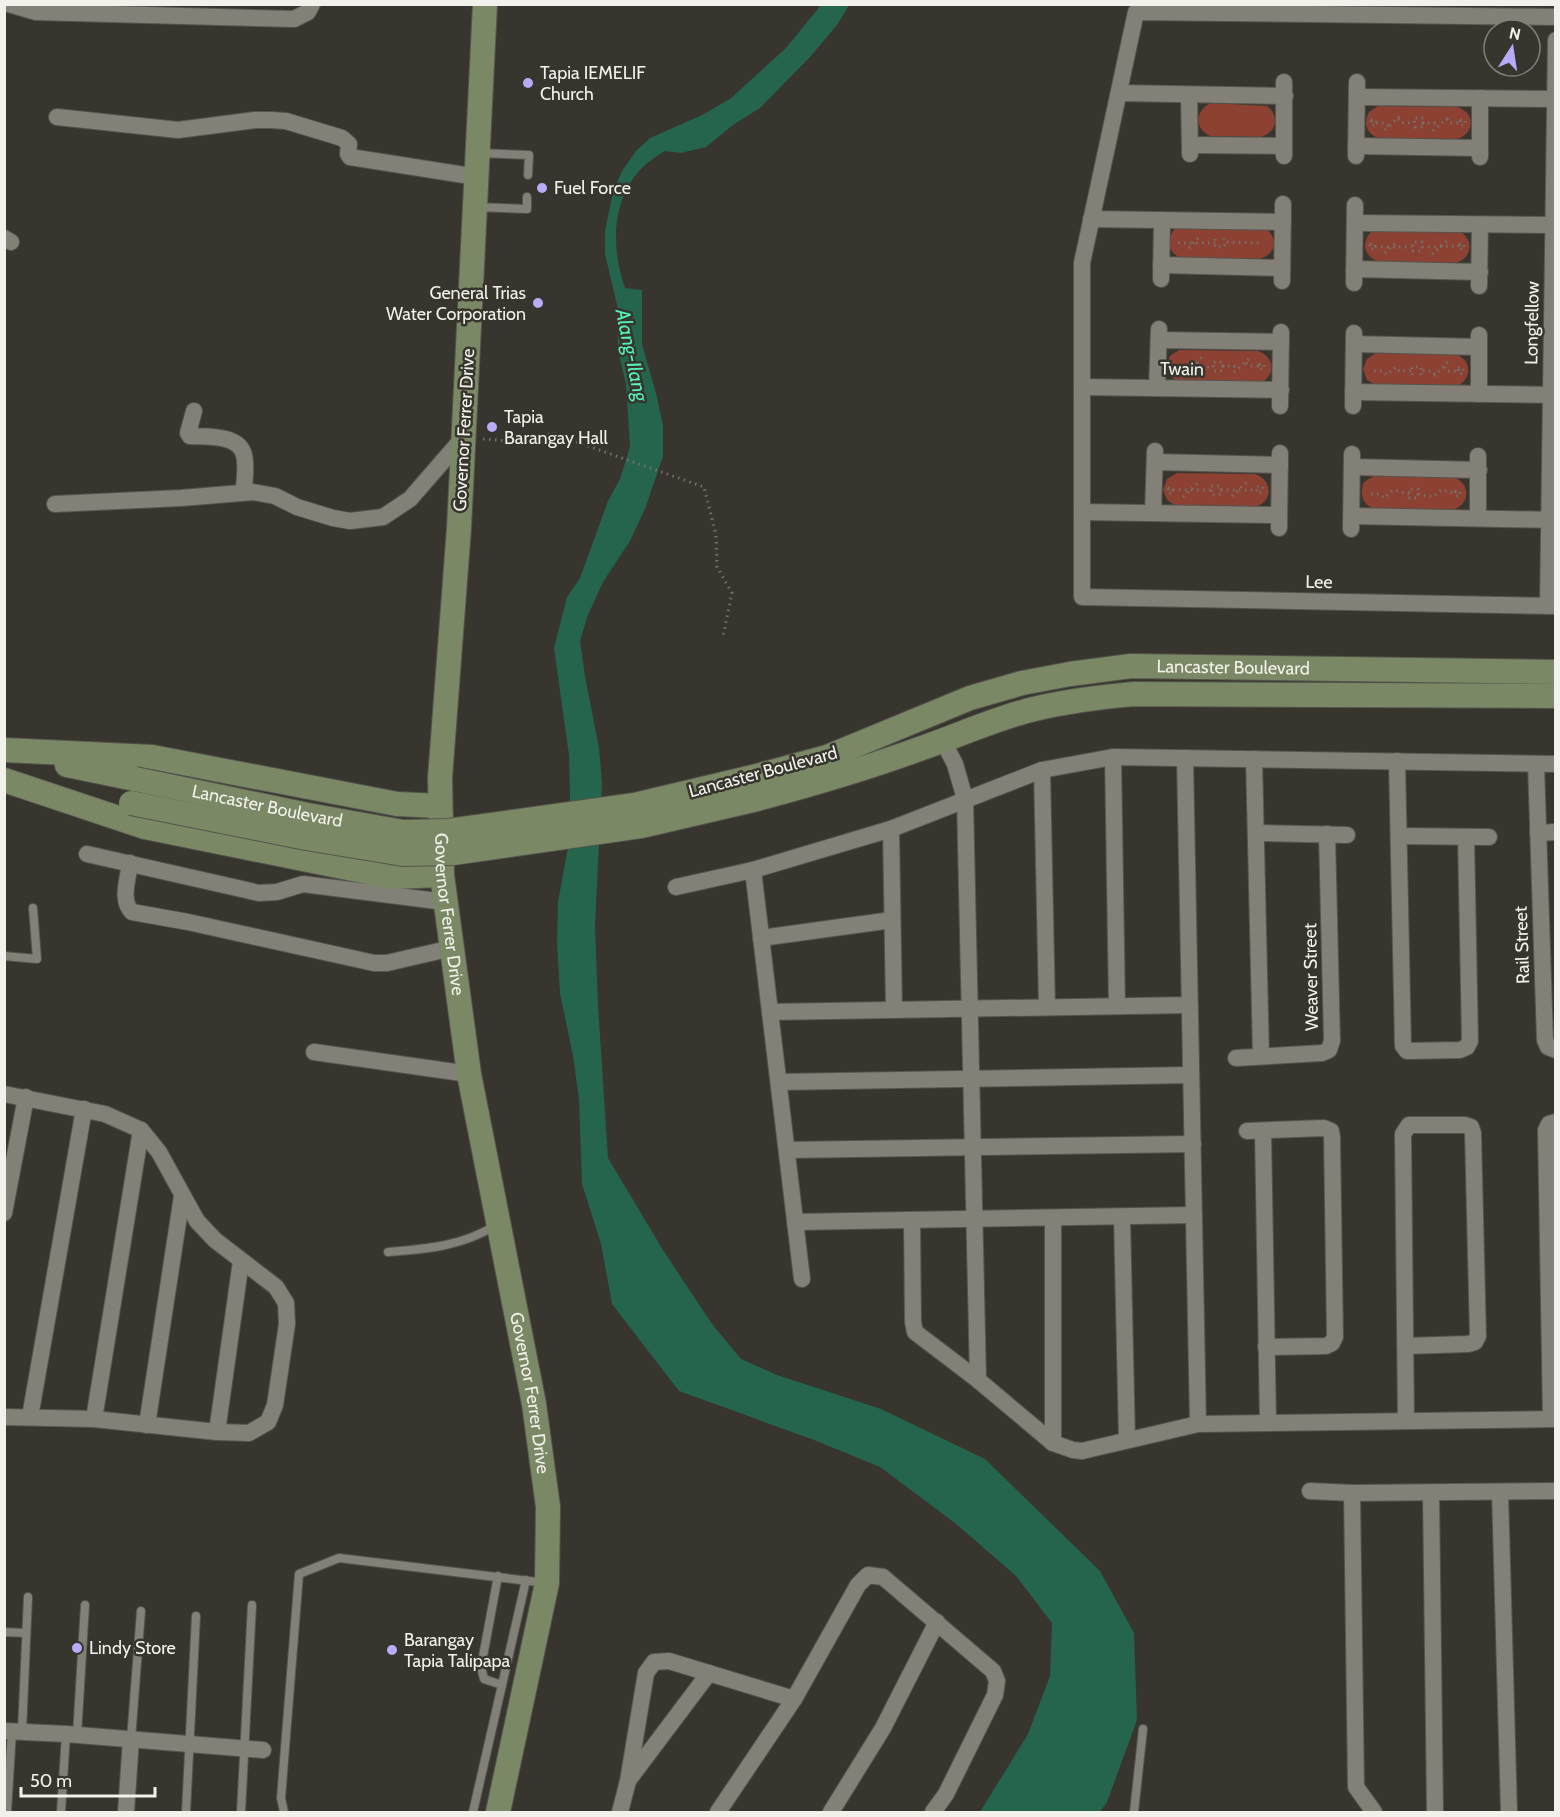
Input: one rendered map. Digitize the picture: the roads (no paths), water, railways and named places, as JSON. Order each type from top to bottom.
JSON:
[{"type":"main road","name":"Governor Ferrer Drive","points":[[485,4],[463,438],[440,806],[442,875],[470,1074],[534,1404],[547,1496],[536,1581],[498,1812]]},
{"type":"main road","name":"Lancaster Boulevard","points":[[4,779],[306,838],[403,854],[453,853],[641,826],[755,788],[970,698],[1022,683],[1080,672],[1131,666],[1556,672]]},
{"type":"main road","name":"Lancaster Boulevard","points":[[4,751],[308,815],[403,832],[448,831],[755,788],[812,785],[943,741],[987,723],[1035,709],[1086,699],[1134,694],[1556,696]]},
{"type":"main road","points":[[4,751],[152,757],[397,804],[440,806]]},
{"type":"main road","points":[[4,779],[145,827],[392,877],[442,875]]},
{"type":"street","points":[[9,4],[36,12],[294,19],[308,12],[312,4]]},
{"type":"street","points":[[1161,513],[1155,456],[1214,463],[1262,465],[1280,459],[1279,522],[1215,514],[1082,512],[1082,263],[1136,12],[1556,17]]},
{"type":"street","name":"Longfellow","points":[[1552,606],[1556,40]]},
{"type":"street","points":[[1119,93],[1189,95],[1285,89],[1284,151],[1190,150],[1189,95]]},
{"type":"street","points":[[1472,98],[1480,153],[1416,147],[1359,150],[1357,89],[1418,97],[1555,99]]},
{"type":"street","points":[[57,117],[178,130],[255,120],[286,121],[342,138],[349,144],[350,157],[477,177]]},
{"type":"street","points":[[1162,220],[1165,269],[1221,266],[1282,274],[1283,204]]},
{"type":"street","points":[[1355,205],[1360,274],[1416,271],[1480,279],[1471,225]]},
{"type":"street","points":[[1091,219],[1283,222]]},
{"type":"street","points":[[1355,223],[1554,225]]},
{"type":"street","name":"Twain","points":[[1082,387],[1217,389],[1280,398],[1276,338],[1218,341],[1159,334],[1164,388]]},
{"type":"street","points":[[1479,394],[1479,341],[1461,346],[1354,338],[1353,399],[1419,393],[1479,394],[1553,395]]},
{"type":"street","points":[[194,411],[188,433],[190,436],[227,439],[239,445],[244,454],[244,492]]},
{"type":"street","points":[[55,504],[253,492],[274,496],[297,507],[333,518],[350,520],[383,517],[410,499],[463,438]]},
{"type":"street","points":[[1478,518],[1479,463],[1352,460],[1352,523],[1478,518],[1552,520]]},
{"type":"street","name":"Lee","points":[[1082,512],[1082,597],[1552,606]]},
{"type":"street","points":[[943,741],[955,764],[965,799],[978,1380]]},
{"type":"street","points":[[1113,757],[1116,1006]]},
{"type":"street","points":[[676,887],[753,870],[891,829],[1042,770],[1113,757],[1556,764]]},
{"type":"street","points":[[1185,758],[1198,1424]]},
{"type":"street","points":[[1254,759],[1261,1056]]},
{"type":"street","points":[[1397,761],[1403,1046],[1407,1051],[1460,1050],[1467,1047],[1470,1041],[1466,837]]},
{"type":"street","name":"Rail Street","points":[[1536,764],[1545,1040],[1548,1047],[1556,1050]]},
{"type":"street","points":[[1042,770],[1047,1007]]},
{"type":"street","points":[[891,829],[894,1010]]},
{"type":"street","points":[[1538,833],[1556,832]]},
{"type":"street","points":[[1257,833],[1347,834]]},
{"type":"street","name":"Weaver Street","points":[[1236,1058],[1322,1053],[1329,1050],[1332,1041],[1327,834]]},
{"type":"street","points":[[1399,836],[1489,837]]},
{"type":"street","points":[[87,854],[259,892],[277,892],[303,884],[445,902]]},
{"type":"street","points":[[130,863],[125,898],[126,906],[132,912],[374,963],[387,963],[452,948]]},
{"type":"street","points":[[753,870],[802,1279]]},
{"type":"street","points":[[761,938],[892,920]]},
{"type":"street","points":[[770,1012],[1190,1005]]},
{"type":"street","points":[[314,1052],[470,1074]]},
{"type":"street","points":[[779,1082],[1191,1075]]},
{"type":"street","points":[[4,1094],[84,1109],[123,1121],[141,1130],[159,1152],[197,1221],[215,1240],[276,1287],[286,1303],[287,1324],[275,1405],[268,1422],[249,1433],[217,1432],[94,1419],[4,1417]]},
{"type":"street","points":[[4,1213],[26,1097]]},
{"type":"street","points":[[30,1417],[84,1109]]},
{"type":"street","points":[[912,1220],[915,1332],[978,1380],[1053,1443],[1073,1450],[1082,1451],[1198,1424],[1553,1419],[1553,1341],[1546,1130],[1549,1124],[1556,1122]]},
{"type":"street","points":[[1405,1346],[1468,1344],[1475,1342],[1478,1336],[1473,1133],[1471,1127],[1465,1125],[1409,1125],[1403,1134],[1405,1346],[1406,1421]]},
{"type":"street","points":[[1266,1347],[1326,1346],[1332,1343],[1335,1336],[1332,1137],[1330,1131],[1324,1128],[1255,1131],[1268,1423]]},
{"type":"street","points":[[94,1419],[141,1130]]},
{"type":"street","points":[[787,1150],[1192,1144]]},
{"type":"street","points":[[147,1425],[182,1196]]},
{"type":"street","points":[[795,1222],[1194,1215]]},
{"type":"street","points":[[1122,1217],[1127,1440]]},
{"type":"street","points":[[1053,1218],[1053,1443]]},
{"type":"street","points":[[217,1432],[241,1261]]},
{"type":"street","points":[[1310,1491],[1352,1493],[1556,1491]]},
{"type":"street","points":[[1500,1492],[1509,1812]]},
{"type":"street","points":[[1352,1493],[1356,1787],[1374,1812]]},
{"type":"street","points":[[1431,1493],[1435,1812]]},
{"type":"street","points":[[718,1812],[794,1699],[858,1585],[868,1575],[883,1577],[993,1671],[997,1681],[995,1695],[946,1794],[933,1812]]},
{"type":"street","points":[[831,1812],[883,1728],[937,1622]]},
{"type":"street","points":[[620,1812],[628,1781],[646,1673],[654,1662],[669,1661],[794,1699]]},
{"type":"street","points":[[628,1781],[709,1673]]},
{"type":"street","points":[[13,1731],[263,1750]]},
{"type":"street","points":[[126,1812],[131,1739]]},
{"type":"lane","points":[[478,153],[529,155],[528,175]]},
{"type":"lane","points":[[475,207],[527,209],[527,197]]},
{"type":"lane","points":[[4,956],[37,959],[33,908]]},
{"type":"lane","points":[[388,1252],[459,1243],[498,1224]]},
{"type":"lane","points":[[284,1812],[281,1798],[298,1574],[339,1558],[536,1581],[502,1685],[473,1812]]},
{"type":"lane","points":[[498,1576],[481,1667],[484,1679],[502,1685]]},
{"type":"lane","points":[[7,1812],[13,1731],[27,1633],[28,1597]]},
{"type":"lane","points":[[61,1812],[72,1734],[85,1605]]},
{"type":"lane","points":[[241,1812],[252,1605]]},
{"type":"lane","points":[[131,1739],[141,1611]]},
{"type":"lane","points":[[186,1812],[196,1616]]},
{"type":"lane","points":[[4,1632],[27,1633]]},
{"type":"lane","points":[[1134,1812],[1143,1729]]},
{"type":"water","name":"Alang-Ilang","points":[[821,5],[849,5],[837,25],[810,57],[760,108],[733,125],[706,147],[681,153],[665,151],[653,159],[632,180],[619,209],[617,257],[625,288],[642,290],[642,344],[663,426],[663,456],[645,509],[630,541],[603,582],[588,615],[580,641],[599,748],[602,783],[595,926],[608,1158],[663,1250],[712,1324],[741,1359],[777,1375],[881,1409],[985,1459],[1100,1571],[1134,1633],[1137,1720],[1107,1802],[1100,1812],[980,1812],[1028,1734],[1050,1676],[1052,1623],[1016,1576],[955,1523],[880,1467],[814,1440],[679,1391],[612,1304],[601,1244],[582,1184],[579,1099],[560,993],[557,943],[558,902],[568,847],[570,793],[569,755],[554,648],[567,597],[580,578],[608,501],[620,479],[630,447],[626,384],[618,351],[617,305],[605,254],[605,231],[613,192],[622,171],[636,151],[650,138],[700,116],[730,99],[786,48]]},
{"type":"place","name":"Tapia IEMELIF Church","points":[[528,83]]},
{"type":"place","name":"Fuel Force","points":[[542,188]]},
{"type":"place","name":"General Trias Water Corporation","points":[[538,303]]},
{"type":"place","name":"Tapia Barangay Hall","points":[[492,427]]},
{"type":"place","name":"Lindy Store","points":[[77,1648]]},
{"type":"place","name":"Barangay Tapia Talipapa","points":[[392,1650]]}]
